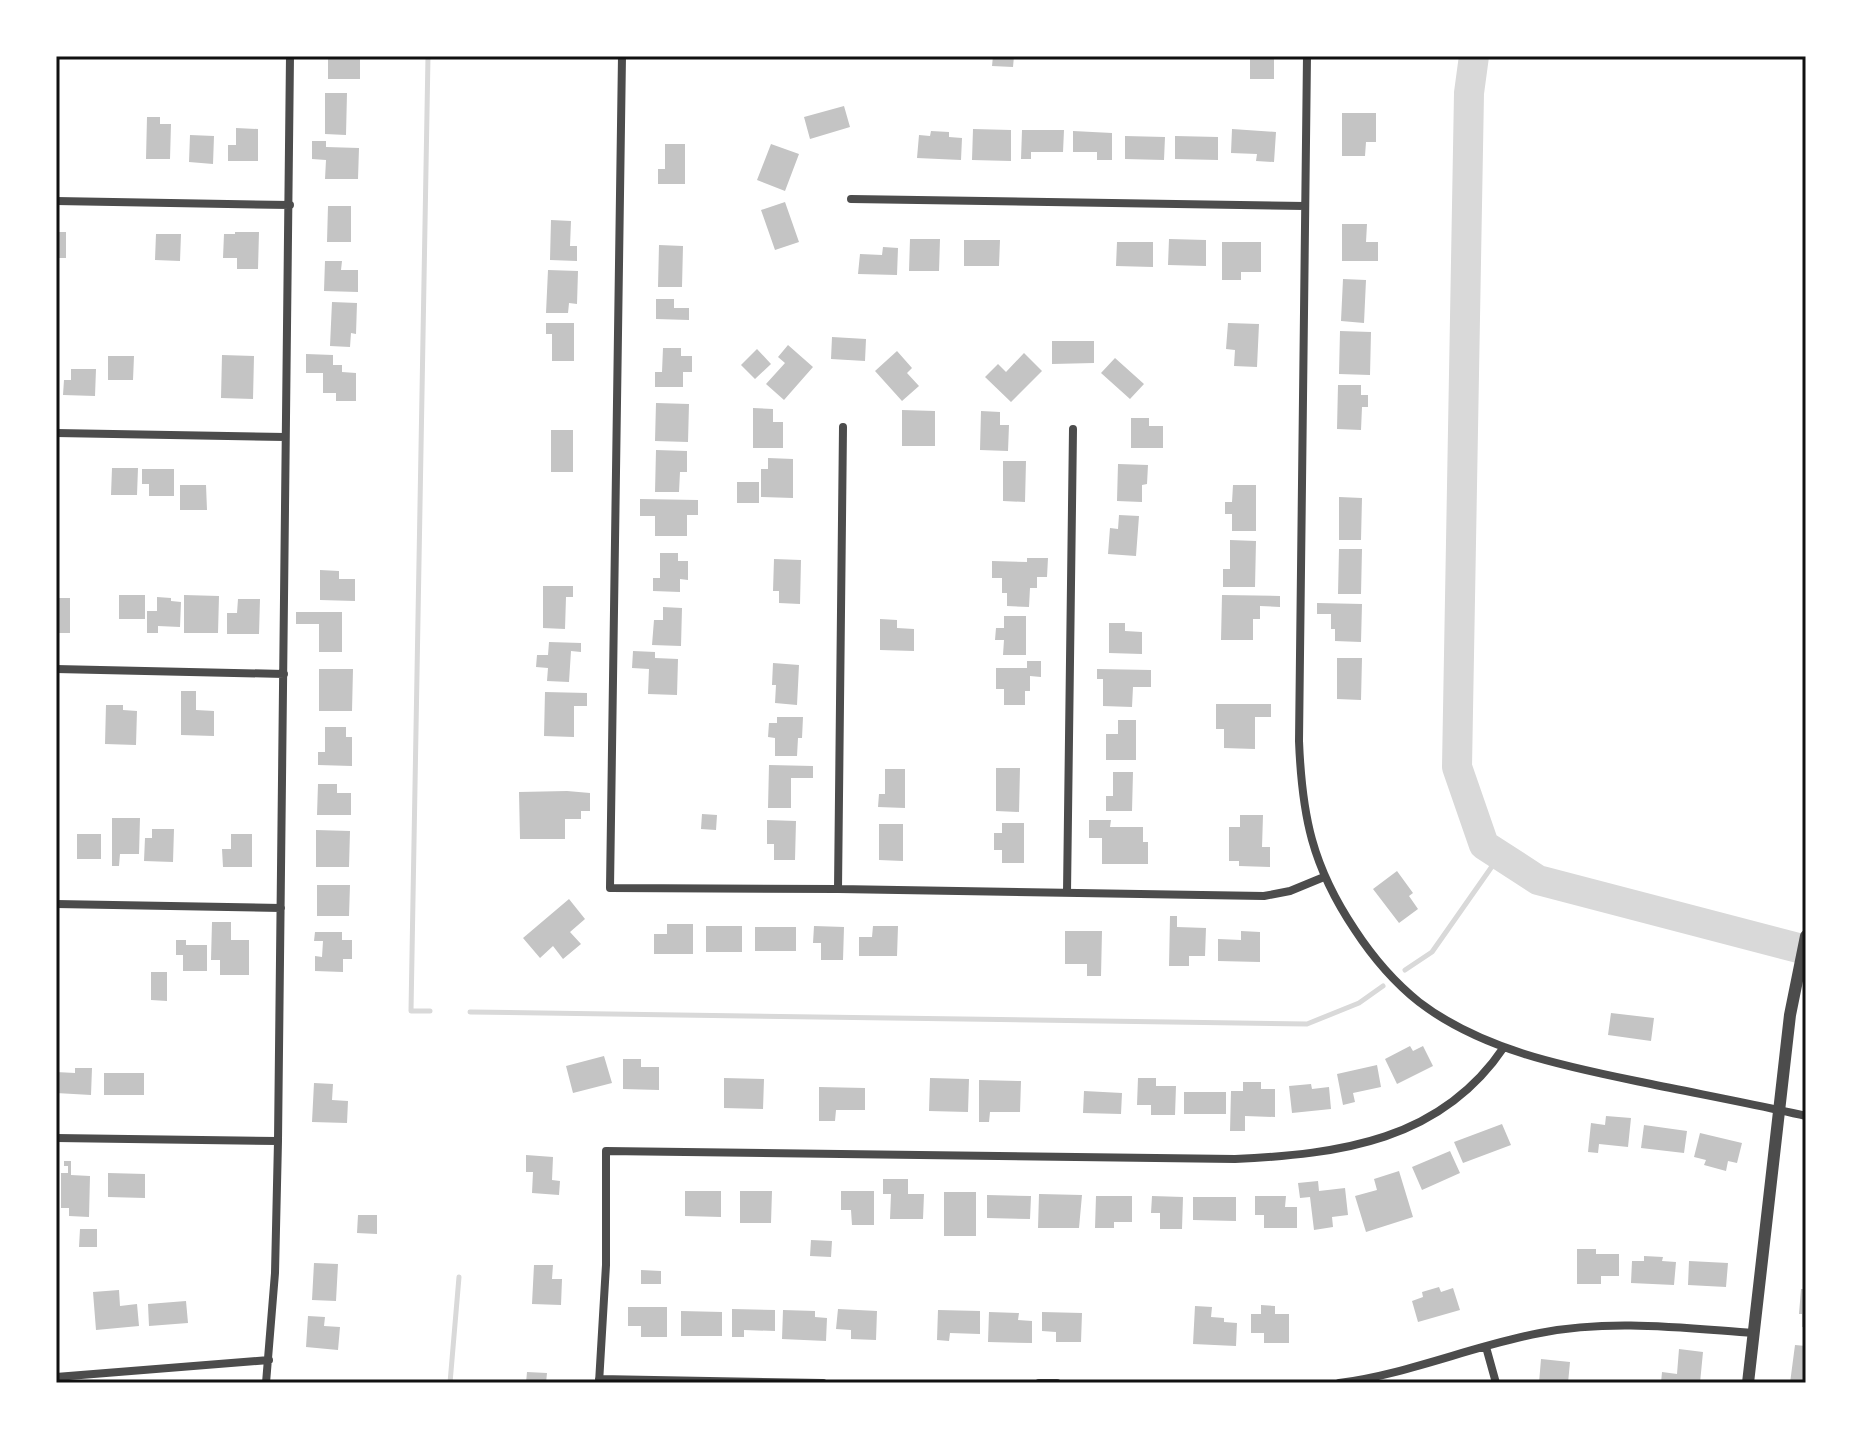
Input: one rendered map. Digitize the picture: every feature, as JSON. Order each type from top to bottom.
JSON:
[{"type":"street","points":[[266,1383],[275,1273],[278,1141],[290,56]]},
{"type":"street","points":[[622,56],[610,888],[1264,896],[1290,891],[1324,877]]},
{"type":"street","points":[[1307,56],[1299,741],[1300,775],[1311,846],[1324,877],[1360,938],[1411,995],[1436,1013],[1504,1047],[1581,1070],[1806,1116]]},
{"type":"street","points":[[851,199],[1305,206]]},
{"type":"street","points":[[56,201],[290,205]]},
{"type":"street","points":[[838,889],[843,427]]},
{"type":"street","points":[[1067,893],[1073,429]]},
{"type":"street","points":[[56,433],[285,437]]},
{"type":"street","points":[[56,669],[284,674]]},
{"type":"street","points":[[56,904],[281,908]]},
{"type":"street","points":[[1748,1383],[1790,1015],[1806,936]]},
{"type":"street","points":[[823,1383],[599,1381],[606,1265],[606,1151],[1235,1159],[1314,1154],[1366,1143],[1405,1129],[1447,1108],[1468,1092],[1504,1047]]},
{"type":"street","points":[[56,1138],[278,1141]]},
{"type":"street","points":[[1339,1383],[1387,1375],[1540,1333],[1622,1324],[1753,1333]]},
{"type":"street","points":[[1486,1347],[1496,1383]]},
{"type":"street","points":[[56,1377],[269,1360]]},
{"type":"street","points":[[1039,1383],[1057,1383]]},
{"type":"building","points":[[993,56],[1014,56],[1013,67],[992,66]]},
{"type":"building","points":[[328,57],[360,57],[360,79],[328,79]]},
{"type":"building","points":[[1250,58],[1274,59],[1274,79],[1250,79]]},
{"type":"building","points":[[325,93],[347,93],[346,135],[325,134]]},
{"type":"building","points":[[844,106],[850,127],[810,139],[804,117]]},
{"type":"building","points":[[1342,113],[1376,113],[1376,142],[1366,142],[1365,156],[1342,156]]},
{"type":"building","points":[[147,117],[160,117],[160,124],[171,124],[170,159],[146,159]]},
{"type":"building","points":[[236,128],[258,129],[258,161],[228,161],[228,145],[236,145]]},
{"type":"building","points":[[973,129],[1011,130],[1011,161],[972,160]]},
{"type":"building","points":[[1232,129],[1276,132],[1274,162],[1256,161],[1257,154],[1231,153]]},
{"type":"building","points":[[1022,130],[1064,130],[1063,152],[1031,152],[1031,159],[1021,159]]},
{"type":"building","points":[[931,131],[949,132],[949,137],[962,138],[961,160],[917,158],[919,135],[930,136]]},
{"type":"building","points":[[1073,131],[1112,133],[1112,160],[1097,160],[1097,152],[1073,152]]},
{"type":"building","points":[[190,135],[214,136],[213,164],[189,162]]},
{"type":"building","points":[[1125,136],[1165,137],[1164,160],[1125,159]]},
{"type":"building","points":[[1175,136],[1218,137],[1218,160],[1175,159]]},
{"type":"building","points":[[312,141],[326,141],[326,147],[359,148],[358,179],[325,179],[326,160],[312,159]]},
{"type":"building","points":[[665,144],[685,144],[685,184],[658,184],[658,169],[665,169]]},
{"type":"building","points":[[771,144],[799,154],[785,191],[757,180]]},
{"type":"building","points":[[785,202],[799,242],[775,250],[761,210]]},
{"type":"building","points":[[328,206],[351,206],[351,242],[327,242]]},
{"type":"building","points":[[551,220],[571,221],[570,246],[577,246],[577,261],[550,260]]},
{"type":"building","points":[[1342,224],[1367,224],[1366,242],[1378,242],[1378,261],[1342,261]]},
{"type":"building","points":[[56,232],[66,232],[66,258],[56,258]]},
{"type":"building","points":[[259,232],[258,269],[237,269],[237,258],[223,258],[224,234]]},
{"type":"building","points":[[156,234],[181,234],[180,261],[155,260]]},
{"type":"building","points":[[910,239],[940,239],[939,271],[909,271]]},
{"type":"building","points":[[1169,239],[1206,240],[1206,266],[1168,265]]},
{"type":"building","points":[[964,240],[1000,240],[999,266],[964,266]]},
{"type":"building","points":[[1117,242],[1153,242],[1153,267],[1116,266]]},
{"type":"building","points":[[1222,242],[1261,242],[1261,272],[1241,272],[1241,280],[1222,280]]},
{"type":"building","points":[[659,245],[683,246],[682,287],[658,287]]},
{"type":"building","points":[[883,247],[898,248],[897,275],[858,274],[860,254],[882,255]]},
{"type":"building","points":[[325,261],[342,261],[341,270],[358,270],[358,292],[324,291]]},
{"type":"building","points":[[548,270],[578,271],[577,304],[569,303],[568,313],[546,313]]},
{"type":"building","points":[[1343,279],[1366,280],[1364,323],[1341,321]]},
{"type":"building","points":[[656,299],[674,299],[674,308],[689,308],[689,320],[656,319]]},
{"type":"building","points":[[332,302],[357,303],[356,334],[351,333],[350,347],[330,346]]},
{"type":"building","points":[[546,323],[574,323],[574,361],[552,361],[552,334],[546,334]]},
{"type":"building","points":[[1228,323],[1259,324],[1257,367],[1234,366],[1235,350],[1226,349]]},
{"type":"building","points":[[1340,331],[1371,332],[1370,375],[1339,374]]},
{"type":"building","points":[[832,337],[866,339],[865,361],[831,359]]},
{"type":"building","points":[[1052,341],[1094,341],[1094,363],[1052,364]]},
{"type":"building","points":[[788,345],[813,367],[784,400],[766,384],[785,363],[778,357]]},
{"type":"building","points":[[663,348],[681,348],[681,356],[692,356],[692,372],[683,372],[683,387],[655,387],[655,372],[662,372]]},
{"type":"building","points":[[757,349],[771,364],[755,379],[741,365]]},
{"type":"building","points":[[897,351],[912,368],[907,373],[919,386],[902,401],[875,371]]},
{"type":"building","points":[[1024,353],[1042,371],[1011,402],[985,377],[998,364],[1006,372]]},
{"type":"building","points":[[306,354],[333,355],[333,365],[342,365],[342,372],[356,373],[356,401],[336,401],[336,393],[323,393],[323,373],[306,373]]},
{"type":"building","points":[[222,355],[254,356],[253,399],[221,398]]},
{"type":"building","points":[[108,356],[134,356],[133,380],[108,380]]},
{"type":"building","points":[[1115,358],[1144,384],[1130,399],[1101,373]]},
{"type":"building","points":[[71,369],[96,369],[95,396],[63,395],[64,380],[71,380]]},
{"type":"building","points":[[1338,385],[1361,385],[1361,395],[1368,395],[1368,407],[1362,407],[1361,430],[1337,429]]},
{"type":"building","points":[[656,403],[689,404],[688,442],[655,441]]},
{"type":"building","points":[[753,408],[773,409],[773,422],[783,422],[783,448],[753,448]]},
{"type":"building","points":[[902,410],[935,411],[935,446],[902,446]]},
{"type":"building","points":[[981,411],[1000,412],[1000,425],[1009,425],[1008,451],[980,450]]},
{"type":"building","points":[[1131,418],[1149,418],[1149,426],[1163,426],[1163,448],[1131,448]]},
{"type":"building","points":[[551,430],[573,430],[573,472],[551,472]]},
{"type":"building","points":[[656,450],[687,451],[687,472],[680,472],[679,492],[655,492]]},
{"type":"building","points":[[768,458],[793,459],[793,498],[761,497],[761,469],[768,469]]},
{"type":"building","points":[[1003,461],[1026,461],[1025,502],[1003,501]]},
{"type":"building","points":[[1118,464],[1148,465],[1147,484],[1142,485],[1142,502],[1117,501]]},
{"type":"building","points":[[112,468],[138,468],[137,495],[111,495]]},
{"type":"building","points":[[142,469],[174,469],[174,496],[149,496],[149,484],[142,484]]},
{"type":"building","points":[[737,482],[759,482],[759,503],[737,503]]},
{"type":"building","points":[[180,485],[206,485],[207,510],[180,510]]},
{"type":"building","points":[[1233,485],[1256,485],[1256,531],[1232,531],[1232,514],[1225,514],[1225,502],[1232,502]]},
{"type":"building","points":[[1339,497],[1362,498],[1361,540],[1339,540]]},
{"type":"building","points":[[640,499],[698,500],[698,515],[687,515],[687,536],[655,536],[655,516],[640,516]]},
{"type":"building","points":[[1119,515],[1139,516],[1136,556],[1108,554],[1110,528],[1118,529]]},
{"type":"building","points":[[1230,540],[1256,541],[1255,587],[1223,587],[1223,569],[1230,569]]},
{"type":"building","points":[[1339,549],[1362,549],[1361,594],[1338,594]]},
{"type":"building","points":[[660,553],[678,553],[678,561],[688,561],[688,580],[680,579],[680,592],[653,591],[653,578],[660,578]]},
{"type":"building","points":[[1027,558],[1048,558],[1047,577],[1037,577],[1037,588],[1030,588],[1029,607],[1007,606],[1007,593],[1002,593],[1002,578],[992,578],[992,561],[1027,562]]},
{"type":"building","points":[[774,559],[801,560],[800,604],[779,603],[779,591],[773,591]]},
{"type":"building","points":[[320,570],[339,571],[339,579],[355,579],[355,601],[320,600]]},
{"type":"building","points":[[543,586],[573,586],[573,597],[566,597],[565,629],[543,628]]},
{"type":"building","points":[[119,595],[145,595],[145,619],[119,619]]},
{"type":"building","points":[[184,595],[219,596],[218,633],[184,633]]},
{"type":"building","points":[[1222,595],[1280,596],[1280,607],[1260,606],[1260,619],[1253,619],[1253,640],[1221,640]]},
{"type":"building","points":[[157,597],[181,602],[180,627],[158,626],[158,633],[147,633],[147,611],[157,611]]},
{"type":"building","points":[[56,598],[70,598],[70,633],[56,633]]},
{"type":"building","points":[[238,599],[260,599],[259,634],[227,634],[227,613],[237,613]]},
{"type":"building","points":[[1317,603],[1362,604],[1361,642],[1335,641],[1331,614],[1317,614]]},
{"type":"building","points":[[663,607],[682,608],[681,646],[652,645],[654,620],[663,620]]},
{"type":"building","points":[[296,612],[342,612],[342,652],[319,652],[319,624],[296,624]]},
{"type":"building","points":[[1004,616],[1026,616],[1026,655],[1003,655],[1004,640],[995,640],[996,628],[1004,628]]},
{"type":"building","points":[[880,619],[897,620],[897,628],[914,629],[914,651],[880,650]]},
{"type":"building","points":[[1109,623],[1125,623],[1125,631],[1142,632],[1142,654],[1109,653]]},
{"type":"building","points":[[549,642],[581,643],[581,652],[571,651],[569,682],[547,681],[548,668],[536,667],[537,655],[548,655]]},
{"type":"building","points":[[633,651],[655,652],[655,658],[678,659],[677,695],[648,694],[649,669],[632,668]]},
{"type":"building","points":[[1337,658],[1362,658],[1361,700],[1337,699]]},
{"type":"building","points":[[1027,661],[1041,661],[1041,677],[1030,676],[1030,691],[1025,691],[1025,705],[1004,705],[1004,689],[996,689],[996,668],[1027,668]]},
{"type":"building","points":[[773,663],[799,665],[797,705],[775,703]]},
{"type":"building","points":[[319,669],[353,669],[352,711],[319,711]]},
{"type":"building","points":[[1097,669],[1151,670],[1151,687],[1133,687],[1132,707],[1103,706],[1103,679],[1097,679]]},
{"type":"building","points":[[181,691],[196,691],[196,710],[214,711],[214,736],[181,735]]},
{"type":"building","points":[[545,692],[587,693],[587,706],[574,706],[574,737],[544,736]]},
{"type":"building","points":[[1216,704],[1271,704],[1271,717],[1255,717],[1255,749],[1224,748],[1224,729],[1216,729]]},
{"type":"building","points":[[106,705],[123,705],[123,710],[137,711],[136,745],[105,744]]},
{"type":"building","points":[[777,717],[803,717],[797,756],[775,756],[775,738],[768,737],[769,723],[777,723]]},
{"type":"building","points":[[1118,720],[1136,720],[1136,760],[1106,760],[1106,734],[1118,734]]},
{"type":"building","points":[[325,727],[346,727],[346,737],[352,737],[352,766],[318,765],[318,752],[325,752]]},
{"type":"building","points":[[769,765],[813,766],[813,778],[791,778],[791,808],[768,808]]},
{"type":"building","points":[[996,768],[1020,768],[1019,812],[996,811]]},
{"type":"building","points":[[885,769],[905,769],[905,808],[878,807],[879,794],[885,794]]},
{"type":"building","points":[[1113,772],[1133,772],[1132,811],[1106,811],[1106,796],[1113,796]]},
{"type":"building","points":[[318,784],[337,784],[337,793],[351,793],[351,815],[317,815]]},
{"type":"building","points":[[519,792],[590,793],[590,811],[581,811],[581,819],[565,819],[565,839],[520,839]]},
{"type":"building","points":[[702,814],[717,815],[716,830],[701,829]]},
{"type":"building","points":[[1240,815],[1263,815],[1262,847],[1270,847],[1270,867],[1239,866],[1239,861],[1229,861],[1229,827],[1240,827]]},
{"type":"building","points":[[112,818],[140,818],[139,854],[120,854],[119,866],[112,866]]},
{"type":"building","points":[[767,820],[796,821],[795,860],[774,860],[774,844],[767,844]]},
{"type":"building","points":[[1089,820],[1111,820],[1110,827],[1143,827],[1143,842],[1148,842],[1148,864],[1102,864],[1102,838],[1089,838]]},
{"type":"building","points":[[1002,823],[1024,823],[1024,863],[1002,863],[1002,850],[994,850],[994,833],[1002,833]]},
{"type":"building","points":[[879,824],[903,824],[903,861],[879,860]]},
{"type":"building","points":[[152,829],[174,829],[173,862],[144,861],[145,838],[152,838]]},
{"type":"building","points":[[316,830],[350,831],[349,867],[316,867]]},
{"type":"building","points":[[77,834],[101,834],[101,859],[77,859]]},
{"type":"building","points":[[231,834],[252,834],[252,867],[223,867],[222,849],[231,849]]},
{"type":"building","points":[[1397,871],[1413,893],[1409,896],[1418,909],[1399,923],[1373,889]]},
{"type":"building","points":[[317,885],[350,885],[349,916],[317,916]]},
{"type":"building","points":[[569,899],[585,919],[570,932],[581,944],[563,959],[553,946],[540,958],[523,938]]},
{"type":"building","points":[[1170,916],[1177,916],[1177,927],[1206,928],[1205,956],[1189,956],[1189,966],[1169,966]]},
{"type":"building","points":[[212,922],[231,922],[231,940],[249,940],[249,975],[220,975],[220,960],[211,960]]},
{"type":"building","points":[[667,924],[693,924],[693,954],[654,954],[654,934],[667,934]]},
{"type":"building","points":[[706,926],[742,926],[742,952],[706,952]]},
{"type":"building","points":[[814,926],[844,927],[843,960],[821,960],[821,943],[813,943]]},
{"type":"building","points":[[873,926],[898,926],[897,956],[859,956],[859,937],[872,937]]},
{"type":"building","points":[[755,927],[796,927],[796,951],[755,951]]},
{"type":"building","points":[[1065,931],[1102,931],[1101,976],[1087,976],[1087,964],[1065,964]]},
{"type":"building","points":[[1241,931],[1260,932],[1260,962],[1218,961],[1218,939],[1241,940]]},
{"type":"building","points":[[315,932],[342,932],[342,940],[352,940],[352,959],[343,959],[343,972],[315,971],[315,956],[322,957],[323,941],[314,941]]},
{"type":"building","points":[[176,940],[186,940],[186,945],[207,945],[207,971],[183,971],[183,955],[176,955]]},
{"type":"building","points":[[151,972],[167,972],[167,1001],[151,1000]]},
{"type":"building","points":[[1611,1013],[1654,1018],[1651,1041],[1608,1035]]},
{"type":"building","points":[[1410,1046],[1413,1051],[1423,1046],[1433,1066],[1397,1084],[1385,1059]]},
{"type":"building","points":[[604,1056],[612,1083],[573,1093],[566,1066]]},
{"type":"building","points":[[623,1059],[641,1059],[641,1067],[659,1067],[659,1090],[623,1089]]},
{"type":"building","points":[[1377,1065],[1381,1087],[1353,1093],[1355,1102],[1343,1105],[1337,1074]]},
{"type":"building","points":[[75,1068],[92,1068],[91,1095],[56,1093],[56,1072],[75,1073]]},
{"type":"building","points":[[104,1073],[144,1073],[144,1095],[104,1095]]},
{"type":"building","points":[[724,1078],[764,1079],[763,1109],[724,1108]]},
{"type":"building","points":[[930,1078],[969,1079],[968,1112],[929,1111]]},
{"type":"building","points":[[1138,1078],[1156,1078],[1156,1086],[1176,1086],[1175,1115],[1151,1115],[1151,1105],[1137,1105]]},
{"type":"building","points":[[979,1080],[1021,1081],[1020,1112],[990,1112],[989,1122],[979,1122]]},
{"type":"building","points":[[1243,1082],[1261,1082],[1261,1089],[1275,1089],[1275,1117],[1245,1116],[1245,1131],[1230,1131],[1231,1091],[1243,1091]]},
{"type":"building","points":[[314,1083],[333,1084],[332,1100],[348,1101],[347,1123],[312,1122]]},
{"type":"building","points":[[1311,1084],[1312,1089],[1329,1087],[1331,1109],[1292,1113],[1289,1086]]},
{"type":"building","points":[[819,1087],[865,1088],[865,1110],[836,1110],[835,1121],[819,1121]]},
{"type":"building","points":[[1084,1091],[1122,1093],[1121,1114],[1083,1113]]},
{"type":"building","points":[[1184,1092],[1226,1092],[1226,1114],[1184,1114]]},
{"type":"building","points":[[1606,1116],[1631,1118],[1628,1147],[1599,1144],[1598,1153],[1588,1152],[1591,1123],[1605,1125]]},
{"type":"building","points":[[1502,1124],[1511,1145],[1463,1163],[1454,1142]]},
{"type":"building","points":[[1644,1125],[1687,1131],[1684,1153],[1641,1148]]},
{"type":"building","points":[[1700,1133],[1742,1143],[1737,1163],[1728,1161],[1726,1171],[1704,1165],[1706,1160],[1694,1157]]},
{"type":"building","points":[[1450,1151],[1460,1173],[1422,1190],[1412,1167]]},
{"type":"building","points":[[526,1155],[553,1157],[552,1180],[560,1181],[559,1195],[532,1193],[533,1172],[526,1172]]},
{"type":"building","points":[[64,1161],[71,1161],[71,1175],[90,1176],[89,1217],[69,1216],[69,1208],[61,1208],[61,1173],[68,1173]]},
{"type":"building","points":[[1399,1171],[1413,1217],[1366,1232],[1355,1196],[1377,1190],[1374,1179]]},
{"type":"building","points":[[108,1173],[145,1174],[145,1198],[108,1197]]},
{"type":"building","points":[[883,1179],[908,1179],[908,1194],[924,1194],[923,1219],[890,1219],[891,1194],[883,1194]]},
{"type":"building","points":[[1318,1181],[1319,1191],[1345,1188],[1348,1215],[1332,1217],[1333,1227],[1314,1230],[1310,1197],[1300,1198],[1298,1183]]},
{"type":"building","points":[[685,1191],[721,1191],[721,1217],[685,1216]]},
{"type":"building","points":[[740,1191],[772,1191],[771,1223],[740,1223]]},
{"type":"building","points":[[841,1191],[874,1191],[874,1225],[852,1225],[851,1210],[841,1210]]},
{"type":"building","points":[[944,1192],[976,1192],[976,1236],[944,1236]]},
{"type":"building","points":[[1039,1194],[1082,1195],[1079,1228],[1038,1228]]},
{"type":"building","points":[[987,1195],[1031,1196],[1030,1219],[987,1218]]},
{"type":"building","points":[[1096,1196],[1132,1196],[1132,1222],[1114,1222],[1114,1228],[1095,1228]]},
{"type":"building","points":[[1152,1196],[1183,1197],[1182,1229],[1160,1229],[1160,1213],[1151,1213]]},
{"type":"building","points":[[1255,1196],[1286,1196],[1285,1207],[1297,1207],[1297,1228],[1264,1228],[1264,1215],[1255,1215]]},
{"type":"building","points":[[1193,1197],[1236,1197],[1236,1221],[1193,1220]]},
{"type":"building","points":[[358,1215],[377,1215],[377,1234],[357,1233]]},
{"type":"building","points":[[80,1229],[97,1229],[97,1247],[79,1247]]},
{"type":"building","points":[[811,1240],[832,1241],[831,1257],[810,1256]]},
{"type":"building","points":[[1577,1249],[1596,1249],[1596,1254],[1619,1254],[1619,1276],[1601,1276],[1601,1284],[1577,1284]]},
{"type":"building","points":[[1644,1256],[1663,1257],[1662,1261],[1676,1262],[1674,1285],[1631,1283],[1632,1261],[1644,1261]]},
{"type":"building","points":[[1689,1261],[1728,1263],[1726,1287],[1688,1285]]},
{"type":"building","points":[[314,1263],[338,1264],[336,1301],[312,1300]]},
{"type":"building","points":[[534,1265],[553,1265],[552,1279],[562,1279],[561,1305],[532,1304]]},
{"type":"building","points":[[641,1270],[661,1271],[661,1284],[641,1284]]},
{"type":"building","points":[[1439,1287],[1441,1292],[1453,1288],[1460,1310],[1418,1322],[1412,1301],[1423,1297],[1422,1292]]},
{"type":"building","points":[[1801,1289],[1806,1289],[1806,1327],[1802,1327],[1802,1314],[1799,1314]]},
{"type":"building","points":[[119,1290],[120,1306],[137,1304],[139,1326],[96,1330],[93,1292]]},
{"type":"building","points":[[186,1301],[188,1323],[149,1326],[148,1304]]},
{"type":"building","points":[[1261,1305],[1275,1306],[1275,1314],[1289,1314],[1289,1343],[1264,1343],[1264,1333],[1251,1333],[1251,1314],[1261,1314]]},
{"type":"building","points":[[1195,1306],[1212,1307],[1211,1317],[1237,1323],[1236,1346],[1193,1344]]},
{"type":"building","points":[[628,1307],[667,1307],[667,1337],[641,1337],[641,1326],[628,1326]]},
{"type":"building","points":[[732,1309],[775,1310],[775,1331],[744,1330],[744,1337],[732,1337]]},
{"type":"building","points":[[838,1309],[877,1311],[876,1340],[851,1339],[851,1330],[836,1329]]},
{"type":"building","points":[[783,1310],[815,1311],[815,1317],[827,1318],[826,1341],[782,1339]]},
{"type":"building","points":[[938,1310],[980,1311],[980,1334],[950,1333],[949,1341],[937,1340]]},
{"type":"building","points":[[681,1311],[722,1312],[722,1336],[681,1336]]},
{"type":"building","points":[[989,1312],[1019,1313],[1018,1320],[1032,1321],[1032,1343],[988,1342]]},
{"type":"building","points":[[1042,1312],[1082,1313],[1081,1342],[1056,1342],[1056,1332],[1042,1331]]},
{"type":"building","points":[[308,1316],[325,1317],[324,1326],[340,1327],[338,1350],[306,1347]]},
{"type":"building","points":[[1795,1345],[1806,1346],[1806,1383],[1790,1383]]},
{"type":"building","points":[[1679,1349],[1703,1352],[1700,1383],[1661,1383],[1662,1372],[1677,1374]]},
{"type":"building","points":[[1541,1359],[1570,1362],[1568,1383],[1539,1383]]},
{"type":"building","points":[[527,1372],[547,1373],[546,1383],[526,1383]]},
{"type":"waterway","points":[[428,56],[411,1011],[430,1011]]},
{"type":"waterway","points":[[1474,56],[1469,93],[1457,767],[1484,845],[1538,880],[1806,950]]},
{"type":"waterway","points":[[1405,970],[1432,952],[1500,855]]},
{"type":"waterway","points":[[470,1012],[1307,1024],[1359,1003],[1383,986]]},
{"type":"waterway","points":[[450,1383],[459,1277]]}]
